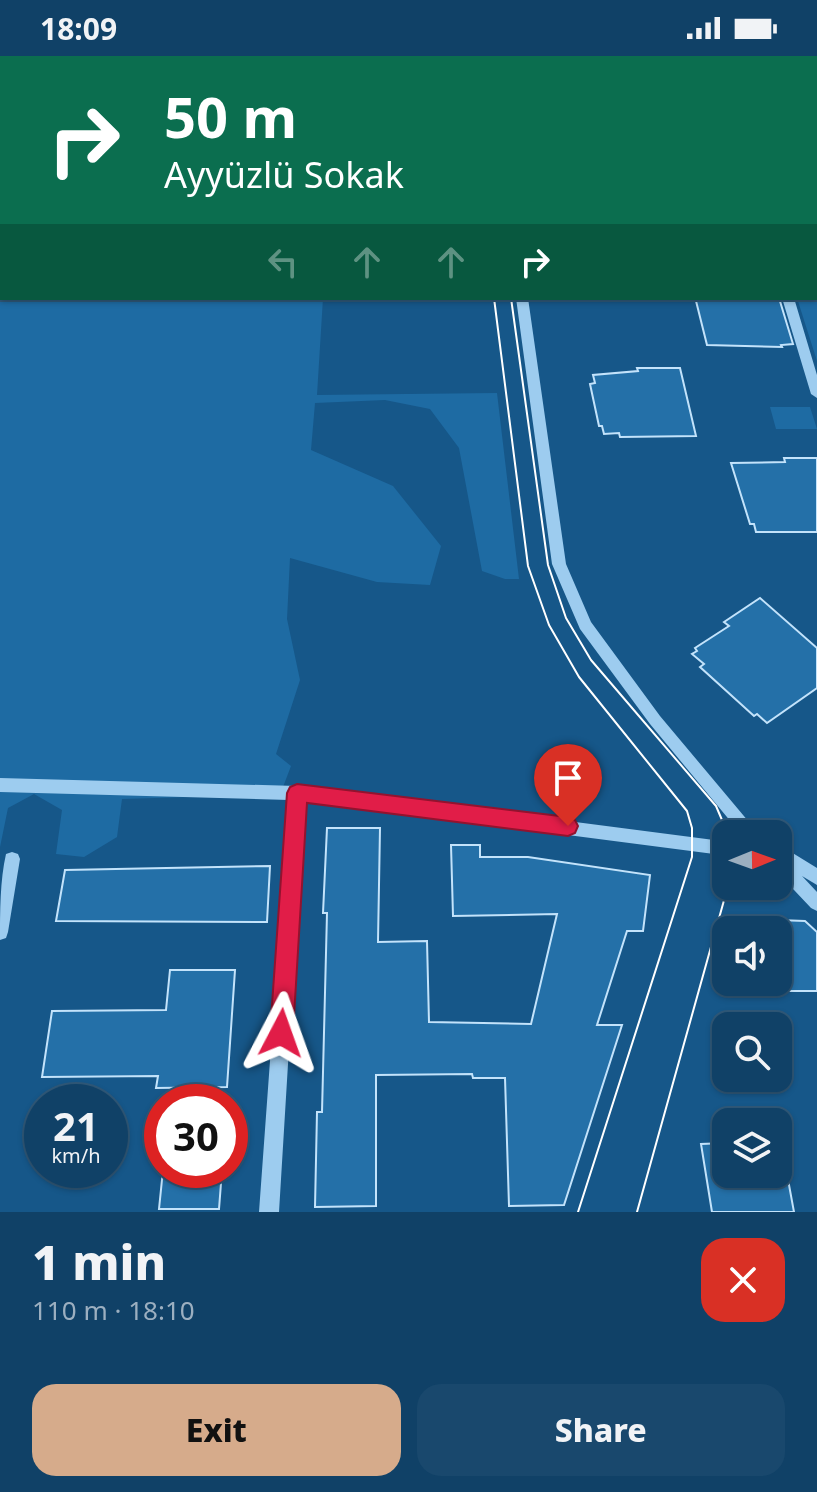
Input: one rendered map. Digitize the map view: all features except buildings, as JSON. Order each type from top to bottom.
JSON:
[{"type":"street","points":[[522,300],[559,564],[593,637],[655,720],[739,820]]},
{"type":"street","points":[[789,300],[817,394]]},
{"type":"street","points":[[0,785],[297,793],[712,847]]},
{"type":"street","points":[[269,1212],[297,793]]},
{"type":"street","points":[[0,932],[12,859]]},
{"type":"street","points":[[792,860],[817,877]]},
{"type":"street","points":[[792,877],[817,903]]},
{"type":"shaded area","points":[[0,300],[323,300],[317,395],[497,393],[519,579],[505,579],[482,571],[459,448],[430,409],[385,400],[315,403],[311,450],[393,486],[441,546],[430,585],[377,582],[290,558],[287,619],[300,680],[276,754],[291,766],[283,787],[222,796],[122,799],[117,837],[84,857],[56,854],[62,810],[34,794],[8,808],[0,847]]},
{"type":"shaded area","points":[[798,300],[817,300],[817,361]]},
{"type":"shaded area","points":[[770,407],[810,407],[817,429],[776,429]]},
{"type":"tram line","points":[[494,300],[528,566],[549,625],[579,677],[687,811],[692,828],[692,857],[578,1212]]},
{"type":"tram line","points":[[511,300],[548,565],[566,618],[591,660],[716,806],[722,820]]},
{"type":"tram line","points":[[637,1212],[724,900]]},
{"type":"route","points":[[281,1033],[297,793],[568,826]]}]
